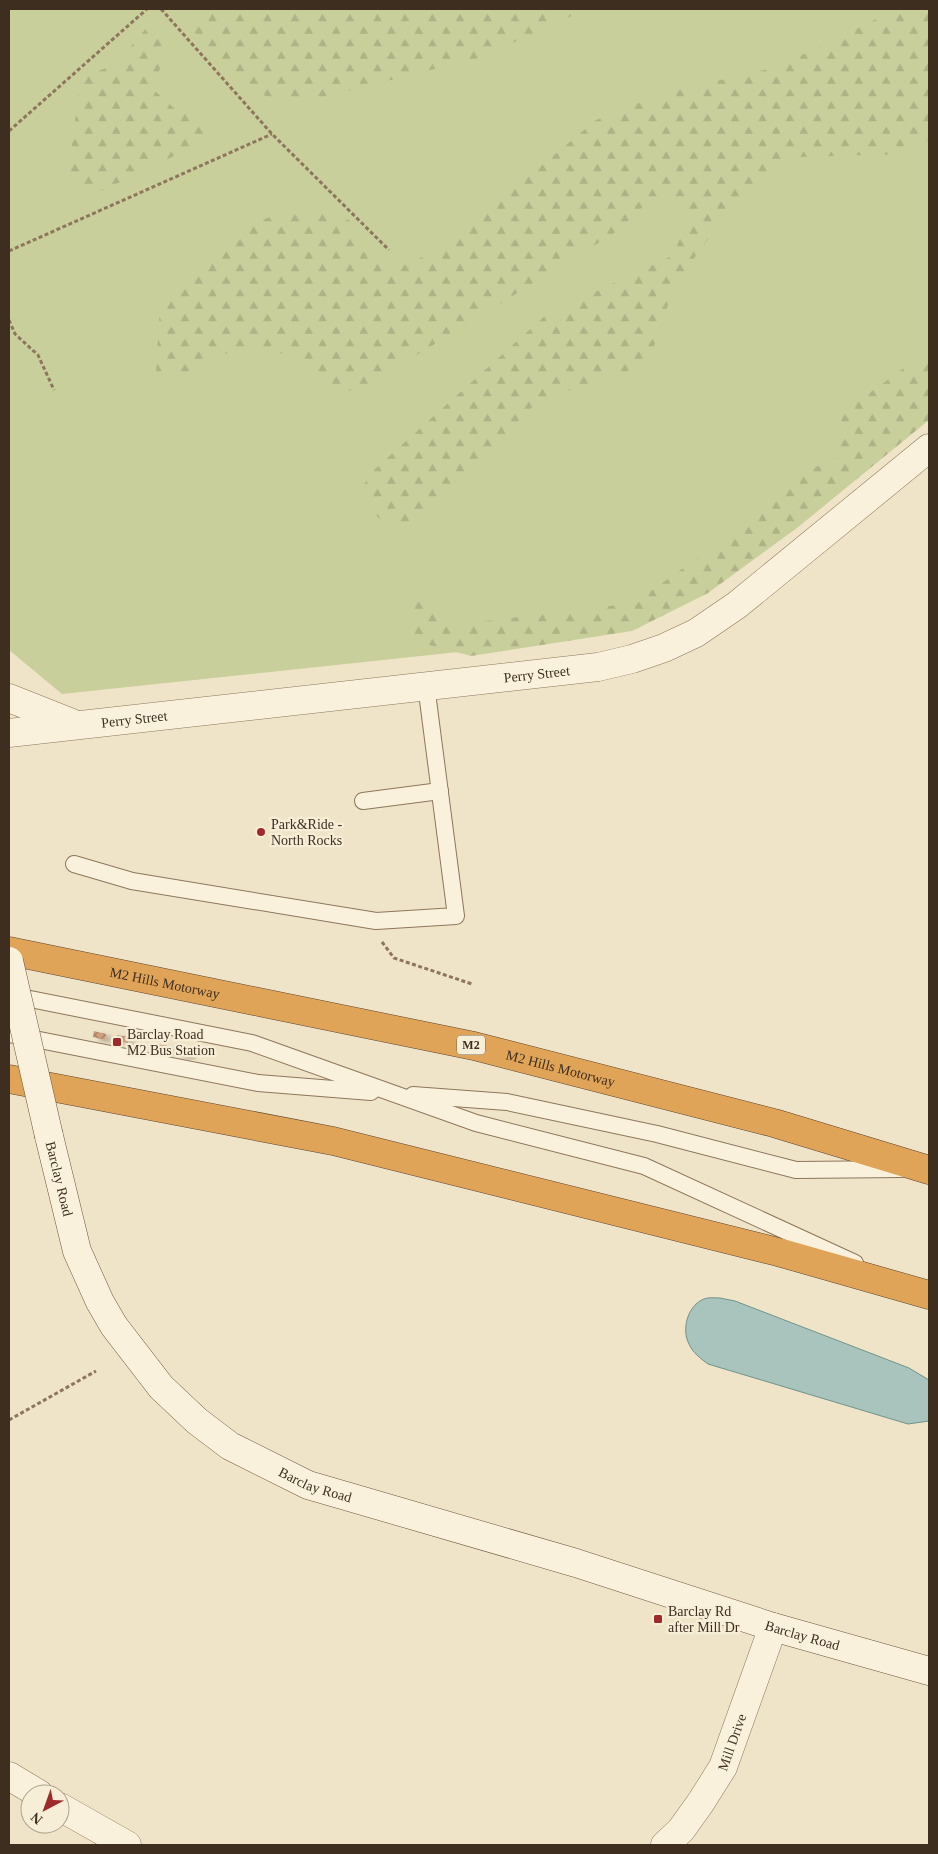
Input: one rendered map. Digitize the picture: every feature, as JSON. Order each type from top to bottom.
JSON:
[{"type":"highway","name":"M2 Hills Motorway","points":[[9,951],[474,1046],[774,1123],[927,1170]]},
{"type":"highway","name":"M2","points":[[9,1079],[334,1141],[778,1252],[923,1293]]},
{"type":"street","name":"Perry Street","points":[[9,733],[598,667],[632,659],[664,648],[696,633],[737,605],[929,448]]},
{"type":"street","name":"Perry Street","points":[[9,698],[76,725]]},
{"type":"street","name":"Barclay Road","points":[[9,961],[77,1251],[104,1310],[137,1358],[161,1387],[197,1421],[230,1446],[308,1486],[576,1563],[773,1627],[929,1671]]},
{"type":"street","name":"Mill Drive","points":[[665,1845],[696,1808],[723,1767],[773,1627]]},
{"type":"street","points":[[9,1776],[22,1784]]},
{"type":"street","points":[[70,1813],[127,1845]]},
{"type":"lane","points":[[74,864],[132,881],[376,922],[456,916],[426,685]]},
{"type":"lane","points":[[363,801],[440,791]]},
{"type":"lane","name":"M2","points":[[9,995],[252,1043],[476,1123],[644,1166],[923,1293]]},
{"type":"lane","name":"M2","points":[[9,1034],[258,1083],[507,1102],[657,1134],[796,1170],[927,1170]]},
{"type":"path","points":[[9,131],[147,9]]},
{"type":"path","points":[[161,9],[272,134],[389,250]]},
{"type":"path","points":[[9,251],[272,134]]},
{"type":"path","points":[[9,320],[15,334],[38,355],[54,390]]},
{"type":"path","points":[[376,922],[385,948],[394,958],[472,984]]},
{"type":"path","points":[[9,1420],[96,1371]]},
{"type":"green space","points":[[9,9],[929,9],[929,402],[745,557],[663,616],[572,640],[62,694],[9,650]]},
{"type":"green space","points":[[194,9],[587,9],[482,57],[296,104],[255,93],[201,48],[192,26]]},
{"type":"green space","points":[[897,9],[929,9],[929,139],[909,154],[797,157],[740,196],[675,284],[651,355],[636,368],[537,402],[434,508],[413,523],[388,526],[370,510],[362,487],[375,469],[546,315],[674,255],[688,213],[669,200],[648,202],[616,232],[365,387],[341,393],[287,355],[265,349],[221,354],[180,376],[156,372],[160,307],[232,232],[275,215],[326,213],[349,220],[376,257],[396,268],[417,260],[457,236],[596,120],[664,93],[777,67]]},
{"type":"green space","points":[[149,25],[166,39],[155,91],[175,109],[196,115],[218,135],[93,195],[68,173],[81,77],[115,65]]},
{"type":"green space","points":[[929,350],[929,420],[797,528],[708,593],[632,631],[471,656],[418,642],[411,634],[409,623],[416,600],[427,598],[453,625],[634,603],[773,504],[794,477],[835,458],[843,412]]},
{"type":"water","points":[[707,1298],[735,1301],[909,1368],[929,1380],[929,1421],[908,1424],[708,1364],[691,1347],[687,1338],[686,1325],[690,1312],[698,1302]]},
{"type":"building","points":[[94,1031],[106,1034],[105,1040],[93,1037]]},
{"type":"building","points":[[117,1035],[129,1037],[128,1043],[115,1040]]},
{"type":"building","points":[[156,1044],[168,1046],[167,1052],[154,1049]]},
{"type":"building","points":[[178,1049],[190,1051],[189,1057],[177,1054]]},
{"type":"place","name":"Park&Ride - North Rocks","points":[[261,832]]},
{"type":"place","name":"Barclay Road M2 Bus Station","points":[[117,1042]]},
{"type":"place","name":"Barclay Rd after Mill Dr","points":[[658,1619]]}]
